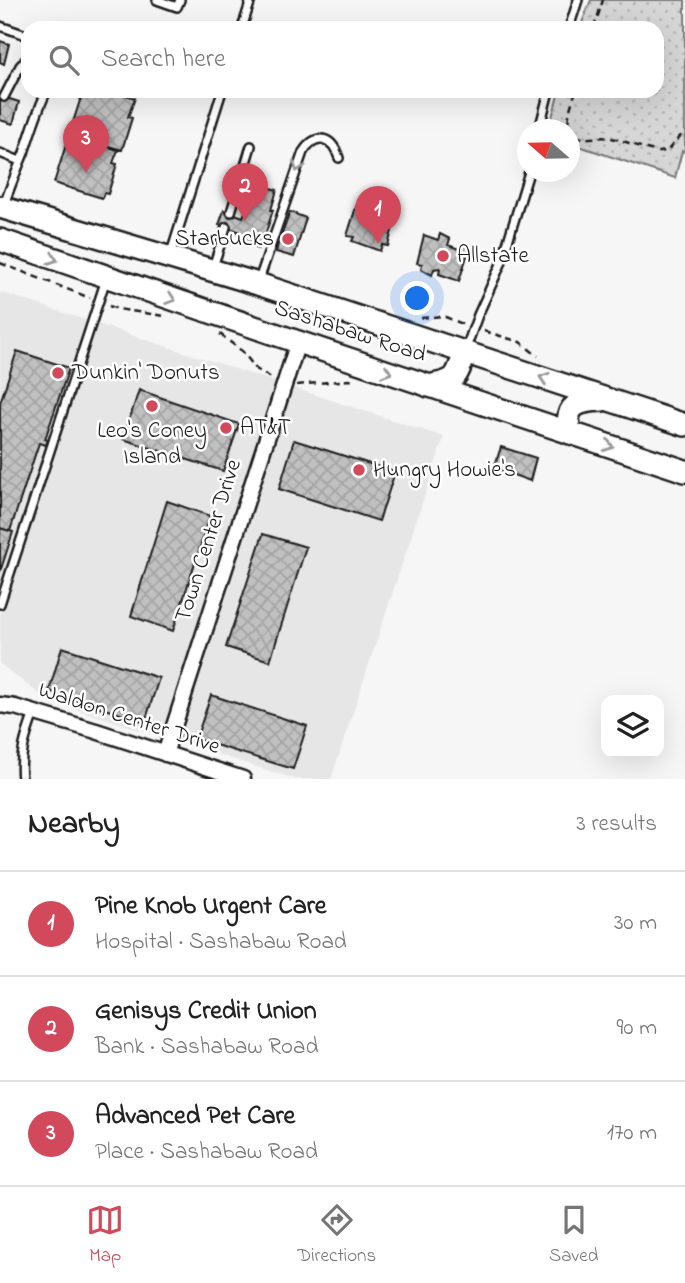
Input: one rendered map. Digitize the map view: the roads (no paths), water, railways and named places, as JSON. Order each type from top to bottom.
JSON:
[{"type":"main road","name":"Sashabaw Road","points":[[2,208],[258,284],[685,425]]},
{"type":"main road","name":"Sashabaw Road","points":[[0,240],[685,471]]},
{"type":"main road","points":[[107,277],[102,265],[107,253],[124,243]]},
{"type":"main road","points":[[428,386],[447,383],[455,377],[465,352]]},
{"type":"main road","points":[[570,433],[568,418],[575,405],[584,401],[609,400]]},
{"type":"street","name":"Town Center Drive","points":[[165,754],[298,342]]},
{"type":"street","name":"Waldon Center Drive","points":[[0,705],[15,706],[243,779]]},
{"type":"lane","points":[[157,0],[177,7],[180,0]]},
{"type":"lane","points":[[244,21],[251,0]]},
{"type":"lane","points":[[571,21],[578,0]]},
{"type":"lane","points":[[0,26],[21,33]]},
{"type":"lane","points":[[4,97],[21,65]]},
{"type":"lane","points":[[2,208],[43,98]]},
{"type":"lane","points":[[170,257],[220,98]]},
{"type":"lane","points":[[542,119],[547,98]]},
{"type":"lane","points":[[258,284],[303,152],[309,143],[322,139],[335,147],[339,158]]},
{"type":"lane","points":[[231,212],[251,146]]},
{"type":"lane","points":[[0,153],[20,161]]},
{"type":"lane","points":[[465,352],[501,264],[526,182]]},
{"type":"lane","points":[[212,270],[226,227]]},
{"type":"lane","points":[[0,604],[107,277]]},
{"type":"lane","points":[[22,779],[20,764],[24,740],[34,712]]},
{"type":"place","name":"Advanced Pet Care","points":[[86,173]]},
{"type":"place","name":"Genisys Credit Union","points":[[245,221]]},
{"type":"place","name":"Starbucks","points":[[288,239]]},
{"type":"place","name":"Pine Knob Urgent Care","points":[[378,244]]},
{"type":"place","name":"Allstate","points":[[443,256]]},
{"type":"place","name":"Dunkin' Donuts","points":[[58,373]]},
{"type":"place","name":"Leo's Coney Island","points":[[152,406]]},
{"type":"place","name":"AT&T","points":[[226,428]]},
{"type":"place","name":"Hungry Howie's","points":[[359,470]]}]
